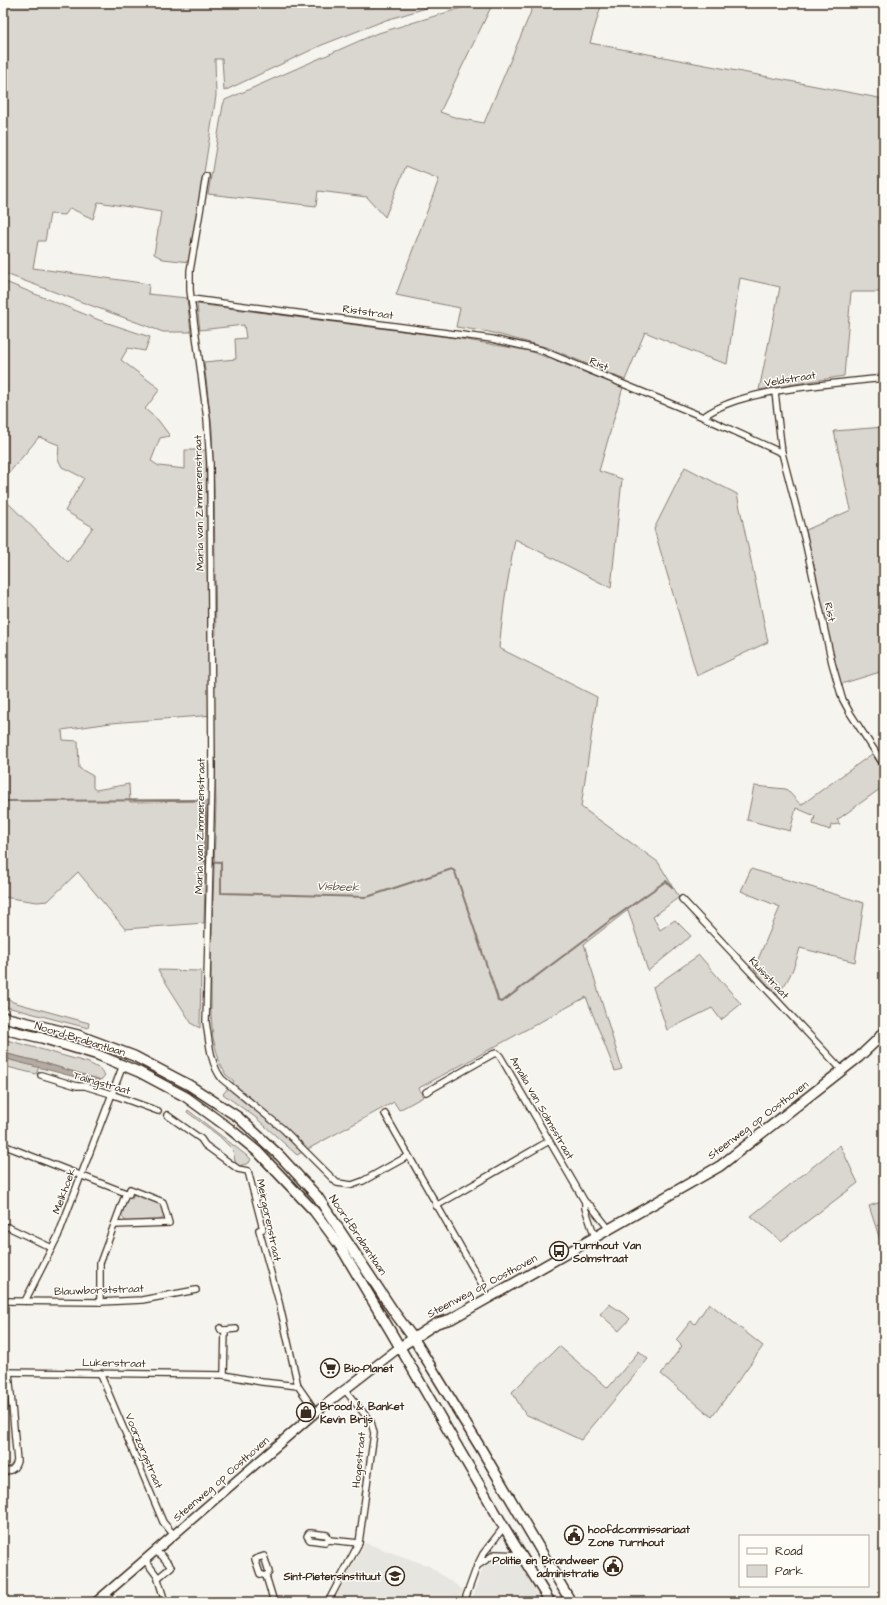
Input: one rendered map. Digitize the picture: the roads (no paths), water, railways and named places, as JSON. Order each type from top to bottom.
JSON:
[{"type":"main road","name":"Noord-Brabantlaan","points":[[3,1017],[78,1035],[134,1056],[189,1085],[238,1117],[280,1156],[317,1196],[338,1224],[394,1312],[414,1338],[571,1602]]},
{"type":"main road","name":"Noord-Brabantlaan","points":[[3,1029],[42,1038],[98,1055],[123,1065],[186,1097],[230,1129],[255,1150],[314,1211],[340,1246],[400,1346],[504,1527],[550,1602]]},
{"type":"main road","name":"Steenweg op Oosthoven","points":[[400,1346],[437,1323],[451,1319],[464,1312],[720,1166],[870,1047],[884,1031]]},
{"type":"street","points":[[192,299],[190,290],[190,271],[206,176]]},
{"type":"street","name":"Maria van Zimmerenstraat","points":[[192,299],[207,419],[210,463],[212,774],[206,1022],[217,1073],[222,1079],[283,1129],[337,1183],[352,1185],[363,1182],[408,1156]]},
{"type":"street","name":"Riststraat","points":[[192,299],[492,339],[541,350]]},
{"type":"street","name":"Rist","points":[[541,350],[703,417],[782,453]]},
{"type":"street","name":"Veldstraat","points":[[703,417],[720,406],[741,398],[805,386],[884,378]]},
{"type":"street","name":"Rist","points":[[775,392],[782,453],[805,541],[830,656],[842,698],[862,733],[884,765]]},
{"type":"street","name":"Kluisstraat","points":[[682,899],[842,1070]]},
{"type":"street","name":"Amalia van Solmsstraat","points":[[426,1092],[497,1053],[585,1202],[591,1206],[609,1229]]},
{"type":"street","name":"Melkhoek","points":[[25,1301],[52,1248],[123,1065]]},
{"type":"street","name":"Talingstraat","points":[[41,1076],[77,1086],[85,1086],[158,1110]]},
{"type":"street","points":[[385,1114],[436,1206],[483,1286]]},
{"type":"street","name":"Meirgorenstraat","points":[[167,1115],[201,1139],[205,1145],[238,1169],[248,1171],[263,1229],[259,1230],[279,1302],[298,1386],[316,1412]]},
{"type":"street","points":[[436,1206],[549,1141]]},
{"type":"street","points":[[3,1145],[129,1194],[130,1189],[163,1202],[169,1223],[114,1225]]},
{"type":"street","points":[[100,1302],[100,1263],[126,1192]]},
{"type":"street","name":"Amalia van Solmsstraat","points":[[585,1202],[585,1208],[595,1237]]},
{"type":"street","points":[[3,1227],[8,1227],[52,1248]]},
{"type":"street","name":"Blauwborststraat","points":[[25,1301],[100,1302],[142,1300],[196,1290]]},
{"type":"street","points":[[3,1301],[25,1301]]},
{"type":"street","points":[[224,1375],[223,1329],[236,1329]]},
{"type":"street","name":"Steenweg op Oosthoven","points":[[96,1602],[316,1412],[400,1346]]},
{"type":"street","points":[[3,1472],[16,1467],[17,1461],[6,1372]]},
{"type":"street","name":"Lukerstraat","points":[[6,1372],[224,1375],[262,1382],[298,1386]]},
{"type":"street","name":"Voorzorgstraat","points":[[100,1373],[163,1522],[174,1536]]},
{"type":"street","name":"Hogestraat","points":[[328,1602],[359,1543],[374,1434],[371,1422],[344,1389]]},
{"type":"street","points":[[464,1602],[477,1566],[504,1527]]},
{"type":"street","points":[[329,1540],[359,1543]]},
{"type":"street","points":[[154,1551],[162,1556],[171,1567],[158,1578]]},
{"type":"street","points":[[477,1566],[495,1554],[521,1555]]},
{"type":"street","points":[[145,1560],[158,1578],[165,1602]]},
{"type":"street","points":[[266,1576],[274,1602]]},
{"type":"street","points":[[106,1593],[113,1602]]},
{"type":"waterway","name":"Visbeek","points":[[3,801],[202,800],[205,810],[204,861],[221,862],[221,893],[367,897],[452,869],[455,872],[498,1001],[502,1002],[611,920],[666,881],[673,888]]},
{"type":"waterway","points":[[882,1091],[884,1095]]},
{"type":"place","name":"Turnhout Van Solmstraat","points":[[559,1251]]},
{"type":"place","name":"Bio-Planet","points":[[330,1368]]},
{"type":"place","name":"Brood & Banket Kevin Brijs","points":[[306,1412]]},
{"type":"place","name":"hoofdcommissariaat Zone Turnhout","points":[[574,1535]]},
{"type":"place","name":"Politie en Brandweer administratie","points":[[613,1566]]},
{"type":"place","name":"Sint-Pietersinstituut","points":[[395,1576]]}]
